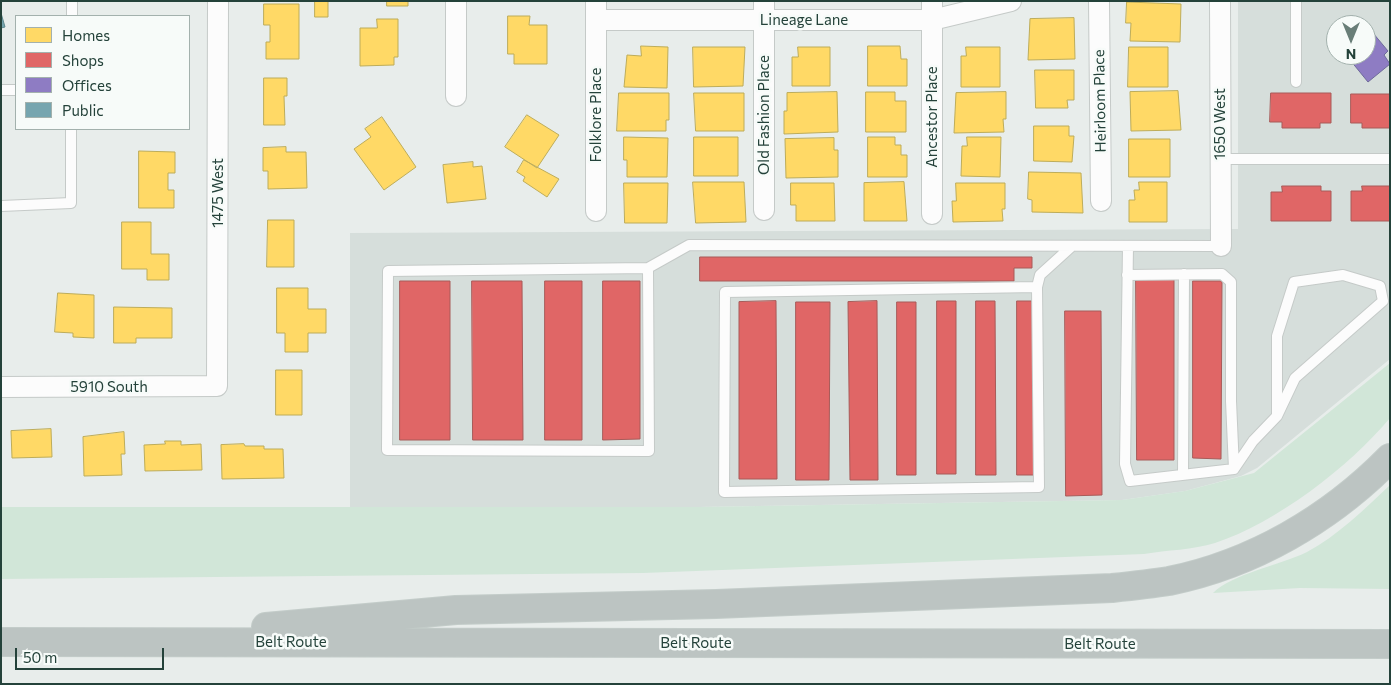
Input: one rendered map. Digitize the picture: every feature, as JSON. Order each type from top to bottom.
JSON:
[{"type":"highway","points":[[93,642],[456,610],[716,604],[1112,588],[1169,581],[1243,558],[1278,543],[1336,506],[1390,458]]},
{"type":"highway","points":[[1232,644],[1390,628]]},
{"type":"highway","name":"Belt Route","points":[[1,642],[1390,644]]},
{"type":"street","name":"1475 West","points":[[217,386],[218,1]]},
{"type":"street","points":[[456,1],[456,96]]},
{"type":"street","name":"Lineage Lane","points":[[596,10],[932,10],[1010,1]]},
{"type":"street","name":"Heirloom Place","points":[[1099,1],[1101,201]]},
{"type":"street","name":"1650 West","points":[[1220,1],[1221,246]]},
{"type":"street","name":"Folklore Place","points":[[596,10],[596,211]]},
{"type":"street","name":"Ancestor Place","points":[[932,10],[932,214]]},
{"type":"street","name":"Old Fashion Place","points":[[764,11],[764,210]]},
{"type":"street","name":"5910 South","points":[[1,387],[217,386]]},
{"type":"lane","points":[[72,1],[72,15]]},
{"type":"lane","points":[[1296,1],[1296,82]]},
{"type":"lane","points":[[1,90],[15,90]]},
{"type":"lane","points":[[1,206],[71,204],[71,130]]},
{"type":"lane","points":[[1220,159],[1390,159]]},
{"type":"lane","points":[[648,268],[649,451],[387,450],[388,271],[648,268],[689,245],[1221,246]]},
{"type":"lane","points":[[1038,287],[725,292],[724,492],[1039,487],[1038,287],[1040,275],[1072,246]]},
{"type":"lane","points":[[1128,246],[1125,464],[1130,481],[1234,469]]},
{"type":"lane","points":[[1183,474],[1184,274]]},
{"type":"lane","points":[[1127,275],[1222,274],[1231,282],[1231,401],[1234,469]]},
{"type":"lane","points":[[1234,469],[1252,441],[1277,416],[1295,378],[1383,301],[1380,286],[1343,275],[1294,282],[1277,336],[1277,416]]},
{"type":"shaded area","points":[[1238,1],[1390,1],[1390,359],[1257,468],[1241,476],[1185,491],[1122,500],[699,507],[350,507],[350,233],[1238,229]]},
{"type":"green space","points":[[1390,363],[1390,418],[1354,455],[1310,491],[1262,522],[1215,543],[1189,549],[1144,554],[643,573],[1,579],[1,507],[699,507],[1122,500],[1185,491],[1254,473]]},
{"type":"green space","points":[[1390,485],[1390,589],[1300,588],[1213,593],[1232,580],[1296,557],[1318,546],[1350,522]]},
{"type":"building: Homes","points":[[315,1],[328,1],[328,17],[315,17]]},
{"type":"building: Homes","points":[[387,1],[408,1],[408,6],[387,6]]},
{"type":"building: Homes","points":[[1127,2],[1181,4],[1180,42],[1130,41],[1131,23],[1126,23]]},
{"type":"building: Homes","points":[[264,4],[299,4],[299,59],[266,59],[266,42],[270,42],[270,25],[264,25]]},
{"type":"building: Homes","points":[[508,16],[530,16],[529,25],[547,25],[547,64],[514,64],[514,54],[508,54]]},
{"type":"building: Homes","points":[[1074,18],[1075,59],[1028,60],[1030,19]]},
{"type":"building: Homes","points":[[377,19],[398,19],[398,57],[394,57],[394,65],[360,66],[360,28],[377,28]]},
{"type":"building: Homes","points":[[641,46],[668,47],[667,88],[624,87],[627,55],[641,56]]},
{"type":"building: Homes","points":[[868,46],[900,46],[901,59],[907,59],[907,86],[868,86]]},
{"type":"building: Homes","points":[[693,47],[745,47],[743,86],[694,87]]},
{"type":"building: Homes","points":[[798,47],[830,47],[830,86],[792,86],[792,57],[798,57]]},
{"type":"building: Homes","points":[[966,47],[1000,47],[1000,87],[961,87],[961,56],[966,56]]},
{"type":"building: Homes","points":[[1129,47],[1168,47],[1168,87],[1128,87]]},
{"type":"building: Homes","points":[[1035,70],[1074,70],[1074,100],[1067,100],[1068,108],[1036,108]]},
{"type":"building: Homes","points":[[264,78],[287,78],[287,96],[284,96],[285,125],[264,125]]},
{"type":"building: Homes","points":[[1178,91],[1181,130],[1131,131],[1130,92]]},
{"type":"building: Homes","points":[[837,92],[838,132],[784,134],[784,111],[787,111],[787,93]]},
{"type":"building: Homes","points":[[866,92],[895,92],[895,101],[906,101],[906,132],[866,132]]},
{"type":"building: Homes","points":[[1006,92],[1006,119],[1003,119],[1004,132],[954,133],[956,93]]},
{"type":"building: Homes","points":[[619,93],[669,93],[669,120],[666,120],[666,131],[617,131]]},
{"type":"building: Homes","points":[[694,93],[744,93],[744,131],[696,131]]},
{"type":"building: Homes","points":[[527,115],[559,135],[537,168],[505,147]]},
{"type":"building: Homes","points":[[382,117],[416,167],[384,190],[354,149],[371,137],[365,129]]},
{"type":"building: Homes","points":[[1034,126],[1069,126],[1069,136],[1074,136],[1072,162],[1034,161]]},
{"type":"building: Homes","points":[[624,137],[668,138],[667,177],[627,177],[627,160],[624,160]]},
{"type":"building: Homes","points":[[694,137],[738,137],[738,176],[694,176]]},
{"type":"building: Homes","points":[[868,137],[895,137],[895,145],[901,145],[901,155],[907,155],[907,177],[868,177]]},
{"type":"building: Homes","points":[[967,137],[1001,137],[1000,177],[961,176],[962,146],[967,146]]},
{"type":"building: Homes","points":[[834,138],[834,150],[838,150],[838,177],[786,178],[785,139]]},
{"type":"building: Homes","points":[[1129,139],[1170,139],[1170,177],[1129,177]]},
{"type":"building: Homes","points":[[286,147],[286,152],[306,152],[307,188],[268,189],[268,171],[263,171],[263,148]]},
{"type":"building: Homes","points":[[139,151],[175,152],[175,173],[168,173],[168,190],[174,190],[174,208],[139,208]]},
{"type":"building: Homes","points":[[524,160],[559,179],[547,197],[523,181],[525,177],[517,172]]},
{"type":"building: Homes","points":[[473,162],[473,167],[482,166],[486,199],[447,203],[443,165]]},
{"type":"building: Homes","points":[[1029,172],[1081,173],[1083,213],[1032,212],[1032,200],[1028,199]]},
{"type":"building: Homes","points":[[693,182],[744,182],[746,222],[696,223]]},
{"type":"building: Homes","points":[[904,182],[907,221],[864,221],[864,183]]},
{"type":"building: Homes","points":[[1139,182],[1167,182],[1167,222],[1129,222],[1129,200],[1135,200],[1134,190],[1139,190]]},
{"type":"building: Homes","points":[[624,183],[668,183],[667,223],[625,223]]},
{"type":"building: Homes","points":[[791,183],[834,183],[835,221],[796,221],[796,205],[791,205]]},
{"type":"building: Homes","points":[[956,183],[1005,183],[1005,209],[1002,209],[1003,221],[953,222],[952,201],[956,201]]},
{"type":"building: Homes","points":[[268,220],[294,220],[294,267],[267,267]]},
{"type":"building: Homes","points":[[122,222],[151,222],[151,254],[169,254],[169,280],[147,280],[147,269],[122,269]]},
{"type":"building: Homes","points":[[277,288],[308,288],[308,309],[326,309],[326,333],[308,333],[308,352],[285,352],[285,333],[277,333]]},
{"type":"building: Homes","points":[[58,293],[94,295],[94,338],[73,337],[73,333],[55,332]]},
{"type":"building: Homes","points":[[114,307],[172,308],[172,338],[136,338],[136,343],[114,343]]},
{"type":"building: Homes","points":[[276,370],[302,370],[302,415],[276,415]]},
{"type":"building: Homes","points":[[51,429],[52,457],[12,458],[11,431]]},
{"type":"building: Homes","points":[[124,432],[125,454],[121,454],[122,475],[84,476],[83,437]]},
{"type":"building: Homes","points":[[165,441],[181,441],[181,445],[201,444],[202,470],[145,471],[144,445],[165,444]]},
{"type":"building: Homes","points":[[244,444],[245,446],[264,446],[264,449],[283,449],[284,478],[222,479],[221,445]]},
{"type":"building: Shops","points":[[1271,93],[1331,93],[1331,123],[1320,123],[1320,128],[1282,128],[1282,122],[1270,122]]},
{"type":"building: Shops","points":[[1351,94],[1390,94],[1390,128],[1362,128],[1362,123],[1351,123]]},
{"type":"building: Shops","points":[[1282,186],[1321,186],[1321,191],[1331,191],[1331,221],[1271,221],[1271,192],[1282,192]]},
{"type":"building: Shops","points":[[1362,186],[1390,186],[1390,221],[1351,221],[1351,191],[1362,191]]},
{"type":"building: Shops","points":[[700,257],[1032,257],[1032,268],[1014,268],[1014,281],[700,281]]},
{"type":"building: Shops","points":[[1136,278],[1174,278],[1174,460],[1137,460]]},
{"type":"building: Shops","points":[[400,281],[450,281],[450,440],[400,440]]},
{"type":"building: Shops","points":[[472,281],[522,281],[523,440],[473,440]]},
{"type":"building: Shops","points":[[545,281],[582,281],[582,440],[545,440]]},
{"type":"building: Shops","points":[[603,281],[640,281],[640,439],[603,440]]},
{"type":"building: Shops","points":[[1193,281],[1222,281],[1221,459],[1193,458]]},
{"type":"building: Shops","points":[[776,301],[777,479],[739,479],[739,302]]},
{"type":"building: Shops","points":[[877,301],[878,480],[850,480],[848,302]]},
{"type":"building: Shops","points":[[937,301],[956,301],[956,474],[937,474]]},
{"type":"building: Shops","points":[[976,301],[995,301],[996,475],[976,475]]},
{"type":"building: Shops","points":[[1017,301],[1036,301],[1037,475],[1017,475]]},
{"type":"building: Shops","points":[[796,302],[830,302],[829,480],[796,480]]},
{"type":"building: Shops","points":[[897,302],[916,302],[916,475],[897,475]]},
{"type":"building: Shops","points":[[1065,311],[1101,311],[1102,495],[1066,496]]},
{"type":"building: Offices","points":[[1376,37],[1388,51],[1384,55],[1390,64],[1368,82],[1354,65],[1376,65]]},
{"type":"building: Public","points":[[1,13],[5,27],[1,28]]}]
